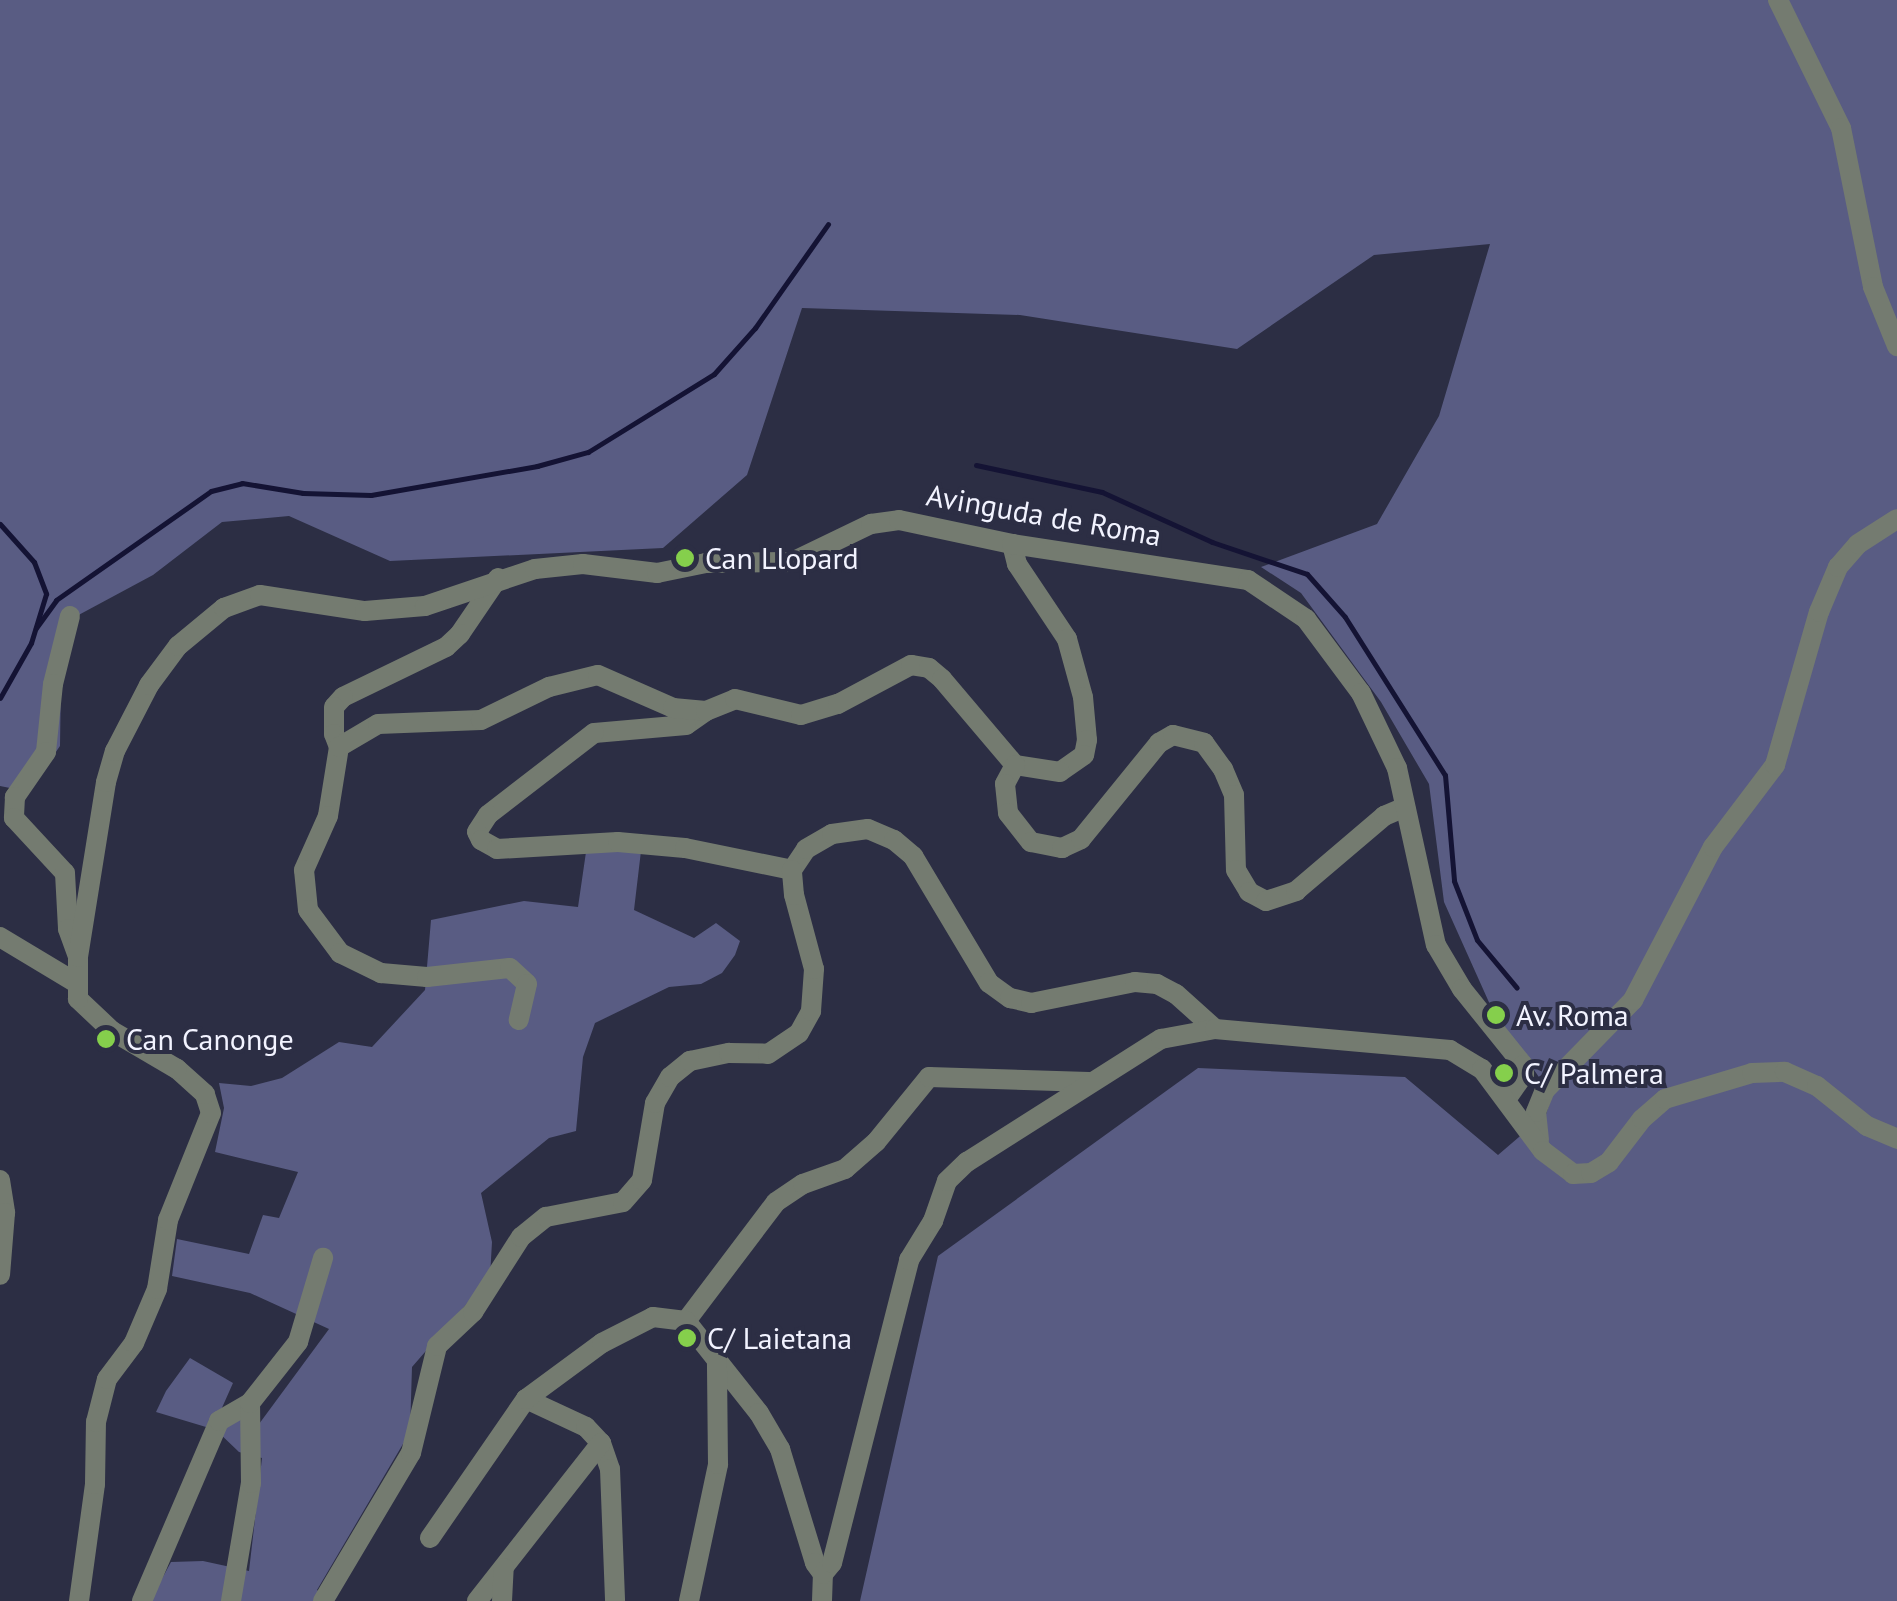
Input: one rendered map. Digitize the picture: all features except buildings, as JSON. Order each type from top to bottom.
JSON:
[{"type":"street","points":[[1778,0],[1841,128],[1873,287],[1897,346]]},
{"type":"street","points":[[822,1601],[823,1574],[832,1562],[909,1260],[934,1221],[947,1181],[967,1162],[1161,1040],[1215,1029],[1436,1047],[1473,1060],[1513,1082],[1527,1109],[1634,1000],[1712,846],[1774,765],[1789,728],[1819,612],[1838,566],[1858,544],[1897,518]]},
{"type":"street","name":"Avinguda de Roma","points":[[78,958],[114,751],[150,685],[178,646],[224,608],[260,595],[365,611],[425,606],[498,578],[582,564],[657,573],[706,563],[792,562],[871,524],[898,520],[1012,544],[1248,580],[1306,618],[1361,693],[1396,768],[1436,945],[1513,1082],[1537,1086],[1540,1099]]},
{"type":"street","points":[[792,870],[685,848],[618,842],[497,849],[481,840],[477,832],[488,815],[594,733],[686,726],[706,711],[734,699],[801,715],[817,713],[911,665],[929,668],[1014,764],[1060,772],[1084,754],[1087,740],[1083,697],[1067,640],[1017,564],[1012,544]]},
{"type":"street","points":[[498,578],[460,634],[446,646],[343,697],[334,706],[334,734],[339,747],[328,816],[304,870],[308,910],[340,953],[380,974],[427,977],[510,968],[527,984],[518,1020]]},
{"type":"street","points":[[70,616],[53,684],[46,752],[15,797],[14,818],[65,873],[68,929],[78,958],[78,999],[88,1014],[177,1069],[205,1094],[210,1113],[168,1220],[157,1289],[134,1344],[107,1379],[96,1422],[95,1484],[79,1601]]},
{"type":"street","points":[[339,747],[378,724],[480,720],[549,687],[598,675],[673,708],[706,711]]},
{"type":"street","points":[[1014,764],[1005,784],[1008,813],[1031,842],[1062,848],[1081,838],[1158,743],[1173,734],[1204,743],[1224,769],[1234,794],[1240,882],[1266,901],[1296,891],[1384,816],[1406,807]]},
{"type":"street","points":[[322,1601],[411,1454],[438,1346],[473,1312],[520,1237],[546,1218],[623,1202],[642,1180],[655,1103],[670,1077],[690,1061],[729,1054],[768,1054],[799,1033],[810,1011],[814,969],[794,896],[792,870],[806,849],[832,834],[868,829],[894,840],[914,856],[989,983],[1010,998],[1031,1002],[1135,982],[1157,984],[1176,994],[1215,1029]]},
{"type":"street","points":[[0,937],[76,982]]},
{"type":"street","points":[[1513,1082],[1564,1069]]},
{"type":"street","points":[[1513,1082],[1544,1151],[1573,1174],[1591,1173],[1609,1162],[1642,1119],[1665,1099],[1768,1073],[1785,1072],[1816,1086],[1867,1126],[1897,1139]]},
{"type":"street","points":[[686,1322],[776,1202],[803,1184],[844,1170],[876,1142],[930,1077],[1090,1082]]},
{"type":"street","points":[[1540,1099],[1534,1123],[1544,1151]]},
{"type":"street","points":[[0,1180],[6,1213],[0,1275]]},
{"type":"street","points":[[142,1601],[219,1421],[250,1403],[298,1342],[323,1258]]},
{"type":"street","points":[[430,1538],[526,1399],[602,1343],[654,1317],[686,1322],[759,1413],[780,1449],[815,1563],[823,1574]]},
{"type":"street","points":[[689,1601],[718,1464],[717,1360]]},
{"type":"street","points":[[526,1399],[586,1427],[601,1442],[610,1470],[616,1601]]},
{"type":"street","points":[[232,1601],[251,1483],[250,1403]]},
{"type":"street","points":[[477,1601],[601,1442]]},
{"type":"street","points":[[502,1601],[504,1568]]},
{"type":"shaded area","points":[[0,0],[1897,0],[1897,1601],[860,1601],[938,1256],[1198,1068],[1405,1077],[1498,1155],[1546,1114],[1552,1096],[1492,1009],[1444,902],[1429,784],[1381,702],[1301,593],[1261,567],[1377,524],[1439,416],[1490,244],[1374,255],[1237,349],[1020,315],[802,308],[747,475],[663,548],[390,561],[289,516],[222,522],[153,575],[73,618],[61,679],[60,746],[44,769],[10,788],[0,786]]},
{"type":"shaded area","points":[[641,851],[634,910],[694,938],[716,923],[740,941],[735,955],[722,973],[701,984],[669,987],[595,1023],[583,1057],[576,1131],[549,1138],[481,1193],[492,1242],[490,1277],[412,1367],[410,1432],[317,1590],[330,1601],[150,1601],[171,1562],[203,1561],[249,1571],[262,1458],[239,1452],[216,1430],[156,1412],[166,1391],[190,1358],[233,1383],[221,1410],[259,1424],[329,1329],[250,1293],[172,1276],[177,1239],[249,1254],[263,1215],[279,1218],[298,1172],[215,1152],[224,1108],[219,1083],[251,1086],[282,1078],[339,1042],[372,1047],[425,990],[431,920],[524,901],[578,907],[586,852]]},
{"type":"waterway","points":[[36,628],[56,600],[211,491],[242,483],[303,493],[371,495],[537,466],[588,452],[714,374],[755,328],[828,224]]},
{"type":"waterway","points":[[976,465],[1102,492],[1212,542],[1307,574],[1345,617],[1445,775],[1454,881],[1477,940],[1517,988]]},
{"type":"waterway","points":[[0,524],[34,562],[46,594],[31,643],[0,698]]},
{"type":"place","name":"Can Llopard","points":[[685,558]]},
{"type":"place","name":"Av. Roma","points":[[1496,1015]]},
{"type":"place","name":"Can Canonge","points":[[106,1039]]},
{"type":"place","name":"C/ Palmera","points":[[1504,1073]]},
{"type":"place","name":"C/ Laietana","points":[[687,1338]]}]
